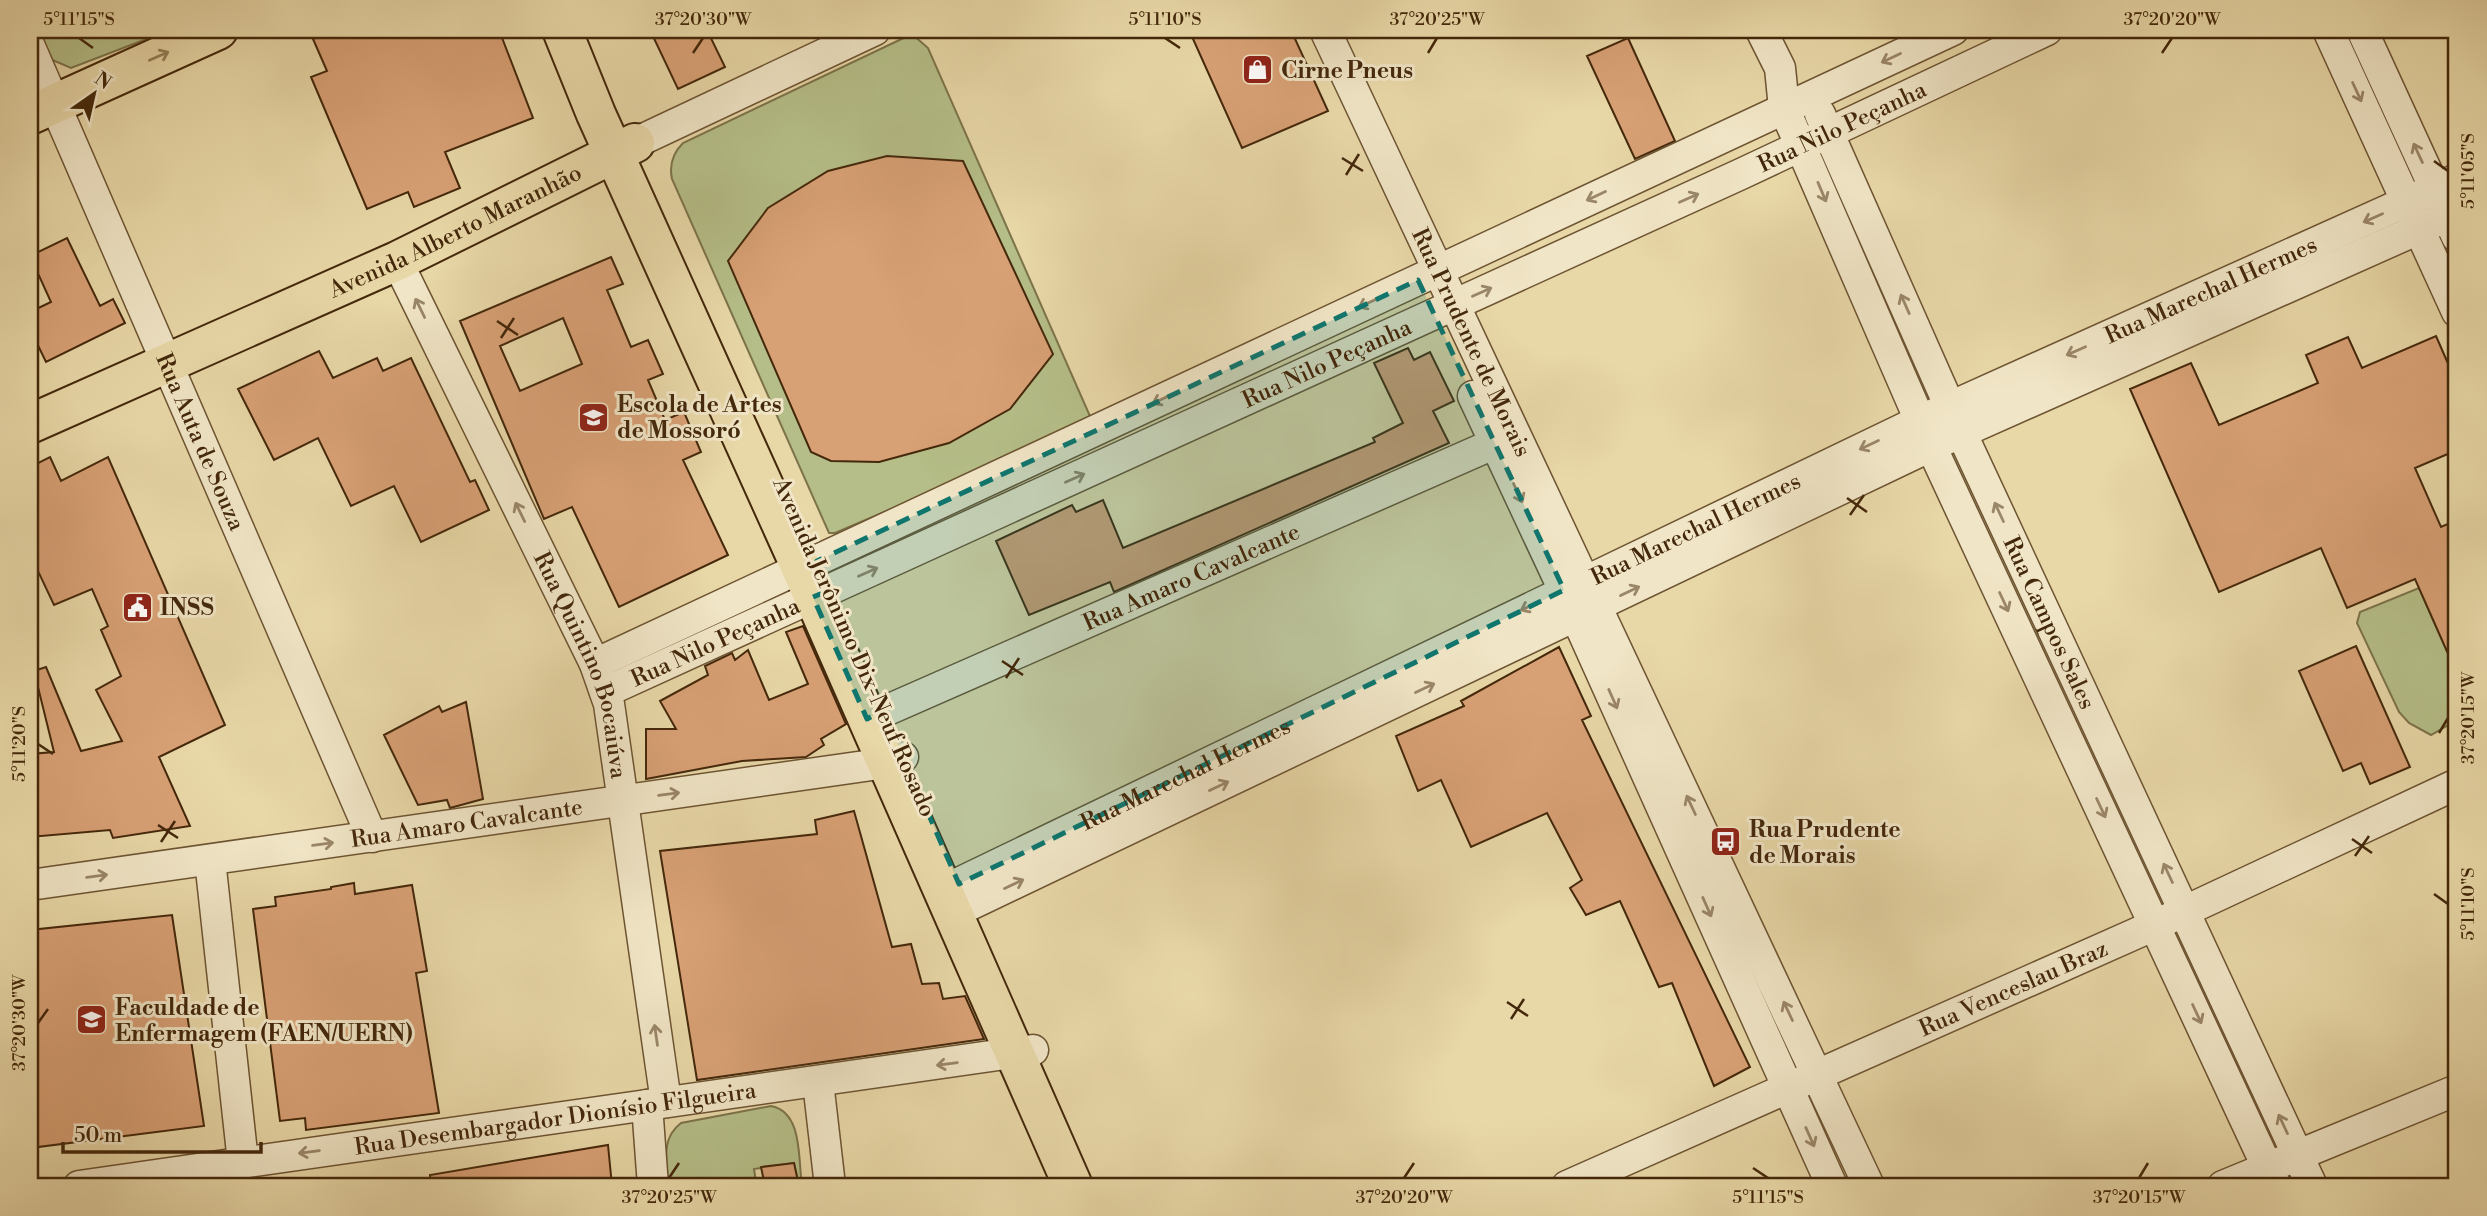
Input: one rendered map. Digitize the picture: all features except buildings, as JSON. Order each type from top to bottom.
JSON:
[{"type":"main road","points":[[41,108],[218,30]]},
{"type":"main road","points":[[562,30],[624,148]]},
{"type":"main road","name":"Avenida Jerônimo Dix-Neuf Rosado","points":[[587,30],[624,148],[1024,1053],[1073,1186]]},
{"type":"main road","name":"Avenida Alberto Maranhão","points":[[30,424],[397,261],[624,148]]},
{"type":"main road","name":"Avenida Jerônimo Dix-Neuf Rosado","points":[[1024,1053],[1093,1186]]},
{"type":"street","name":"Avenida Alberto Maranhão","points":[[624,148],[875,30]]},
{"type":"street","name":"Rua Prudente de Morais","points":[[1306,30],[1428,275]]},
{"type":"street","name":"Rua Prudente de Morais","points":[[1325,30],[1428,275],[1504,439],[1817,1073],[1868,1186]]},
{"type":"street","name":"Rua Campos Sales","points":[[1761,30],[1780,68],[1784,108],[1815,138],[1956,420],[2312,1186]]},
{"type":"street","name":"Rua Nilo Peçanha","points":[[605,692],[815,579],[1428,275],[1953,30]]},
{"type":"street","name":"Rua Nilo Peçanha","points":[[595,664],[815,579],[1444,310],[2047,30]]},
{"type":"street","points":[[2328,30],[2457,312]]},
{"type":"street","points":[[2362,30],[2446,184],[2454,222]]},
{"type":"street","name":"Rua Auta de Souza","points":[[30,47],[41,108],[167,363],[372,837]]},
{"type":"street","name":"Rua Campos Sales","points":[[1780,68],[1811,94],[1815,138],[1926,433],[2272,1177]]},
{"type":"street","name":"Rua Marechal Hermes","points":[[1956,420],[2446,184]]},
{"type":"street","name":"Rua Marechal Hermes","points":[[956,898],[1926,433],[2419,229],[2454,222]]},
{"type":"street","name":"Rua Quintino Bocaiúva","points":[[397,261],[595,664],[605,692],[623,801],[656,1104],[653,1186]]},
{"type":"street","name":"Rua Amaro Cavalcante","points":[[875,714],[1504,439]]},
{"type":"street","name":"Rua Prudente de Morais","points":[[1581,598],[1787,1086],[1832,1186]]},
{"type":"street","name":"Rua Amaro Cavalcante","points":[[30,885],[895,760]]},
{"type":"street","name":"Rua Venceslau Braz","points":[[1567,1186],[1787,1086],[2155,925],[2457,783]]},
{"type":"street","points":[[210,860],[243,1161]]},
{"type":"street","name":"Rua Desembargador Dionísio Filgueira","points":[[79,1186],[174,1179],[243,1161],[1024,1053]]},
{"type":"street","points":[[818,1082],[830,1186]]},
{"type":"street","points":[[2223,1186],[2272,1177],[2297,1154],[2457,1090]]},
{"type":"highlighted area","points":[[1418,280],[1564,590],[959,884],[883,710],[867,719],[813,597],[830,590],[817,561]]},
{"type":"green space","points":[[39,30],[170,30],[71,68],[50,59]]},
{"type":"green space","points":[[912,34],[928,48],[1093,423],[835,533],[829,533],[672,179],[672,164],[674,155],[683,143]]},
{"type":"green space","points":[[2419,588],[2447,651],[2457,647],[2457,720],[2431,735],[2409,723],[2399,712],[2357,623],[2360,612]]},
{"type":"green space","points":[[771,1106],[789,1117],[794,1127],[802,1186],[799,1186],[794,1163],[754,1169],[756,1182],[763,1181],[763,1186],[668,1186],[667,1144],[674,1129],[681,1123]]},
{"type":"place","name":"Cirne Pneus","points":[[1258,70]]},
{"type":"place","name":"Escola de Artes de Mossoró","points":[[594,417]]},
{"type":"place","name":"INSS","points":[[137,607]]},
{"type":"place","name":"Rua Prudente de Morais","points":[[1726,842]]},
{"type":"place","name":"Faculdade de Enfermagem (FAEN/UERN)","points":[[92,1020]]}]
